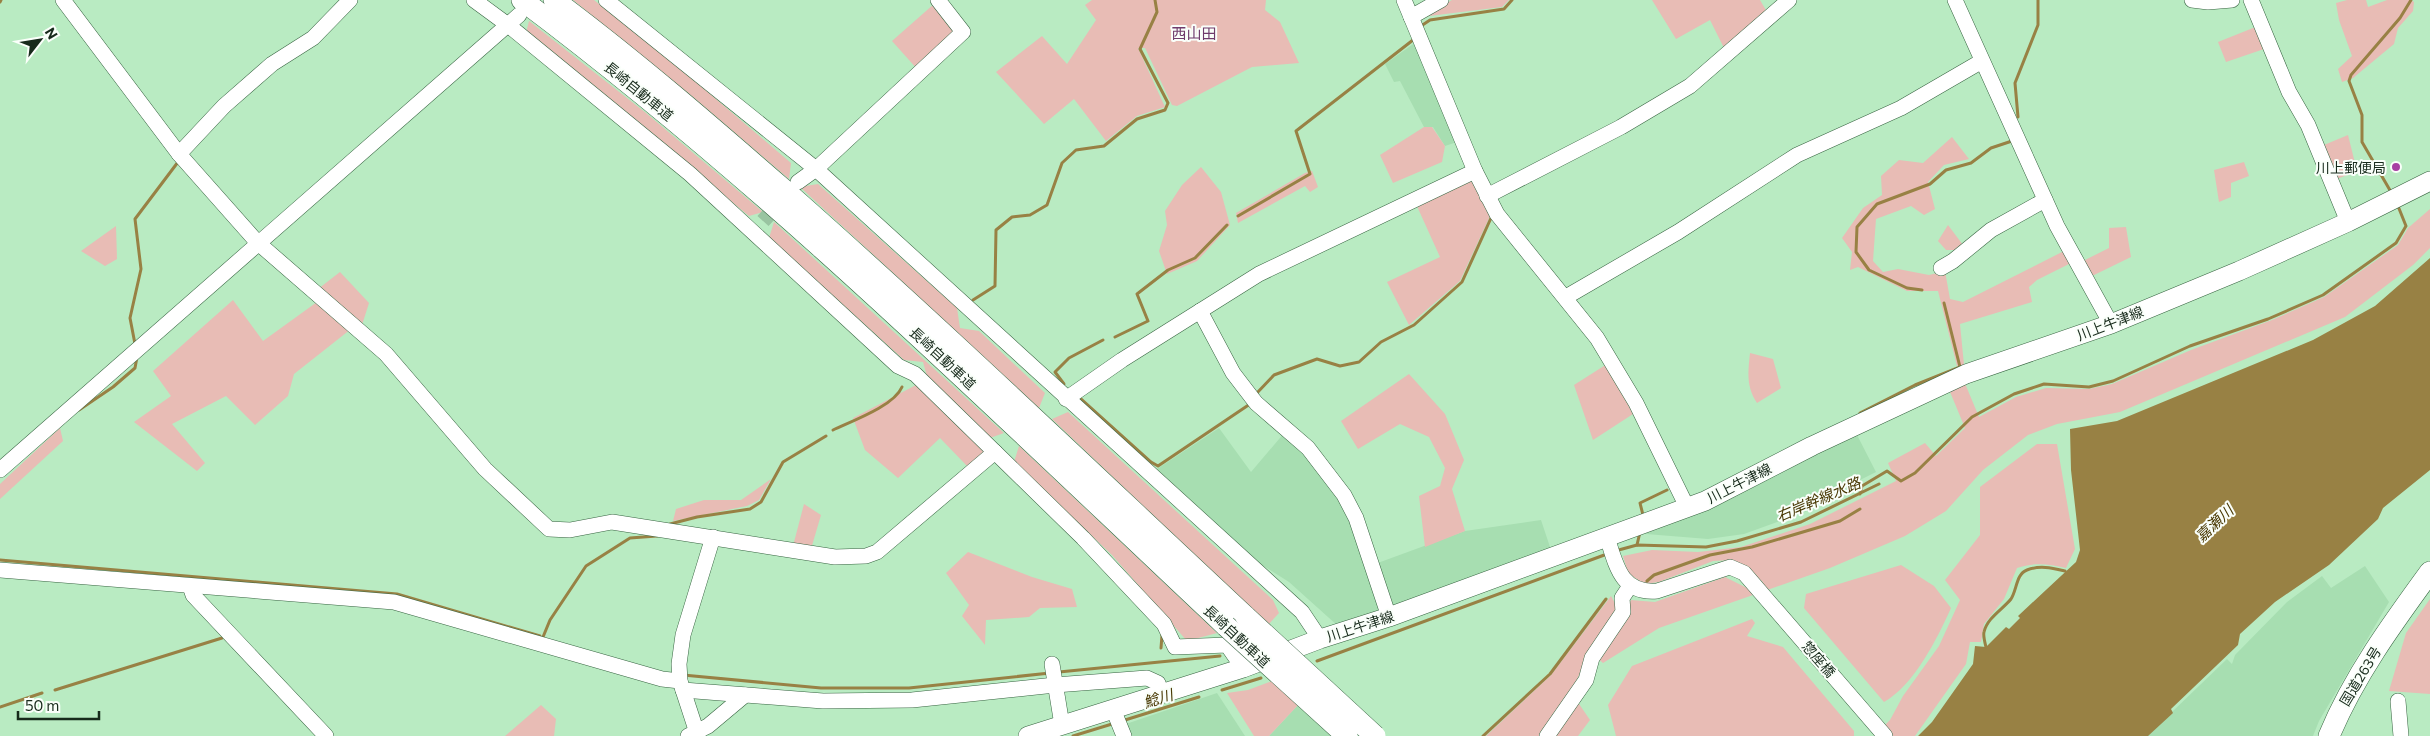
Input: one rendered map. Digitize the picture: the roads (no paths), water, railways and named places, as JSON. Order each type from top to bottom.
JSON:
[{"type":"highway","name":"長崎自動車道","points":[[554,0],[613,44],[843,242],[939,328],[1375,736]]},
{"type":"highway","name":"長崎自動車道","points":[[516,13],[686,129],[866,286],[1226,626],[1347,736]]},
{"type":"highway","name":"国道263号","points":[[2329,736],[2342,704],[2396,619],[2430,572]]},
{"type":"highway","name":"国道263号","points":[[2341,736],[2396,619]]},
{"type":"main road","name":"川上牛津線","points":[[1028,736],[1243,668],[1320,638],[1389,617],[1608,540],[1705,501],[1812,446],[1966,374],[2111,324],[2239,271],[2348,222],[2430,180]]},
{"type":"street","points":[[63,0],[182,157],[257,242],[386,354],[485,469],[549,529],[570,530],[612,522],[835,557],[866,556],[890,543],[995,452]]},
{"type":"street","points":[[182,157],[224,106],[272,64],[313,38],[350,0]]},
{"type":"street","points":[[474,0],[516,13],[690,174],[759,227],[898,366],[916,374],[1083,538],[1164,624],[1174,647],[1227,645],[1243,668]]},
{"type":"street","points":[[606,0],[816,169],[1066,399],[1302,612],[1320,638]]},
{"type":"street","points":[[798,182],[816,169],[963,32],[938,0]]},
{"type":"street","points":[[1404,0],[1487,196],[1507,228],[1566,297],[1597,338],[1636,403],[1687,507]]},
{"type":"street","points":[[1411,17],[1442,0]]},
{"type":"street","points":[[1487,196],[1621,127],[1690,86],[1789,0]]},
{"type":"street","points":[[1956,0],[2045,200],[2111,324]]},
{"type":"street","points":[[2192,0],[2208,2],[2232,0]]},
{"type":"street","points":[[2252,0],[2289,92],[2308,125],[2348,222]]},
{"type":"street","points":[[0,470],[516,13]]},
{"type":"street","points":[[1566,297],[1678,232],[1797,155],[1901,108],[1982,61]]},
{"type":"street","points":[[1066,399],[1259,274],[1475,171]]},
{"type":"street","points":[[1941,268],[1953,261],[1991,230],[2045,200]]},
{"type":"street","points":[[1200,311],[1233,373],[1256,403],[1308,448],[1344,495],[1356,518],[1389,617]]},
{"type":"street","points":[[713,537],[683,635],[679,664],[682,686],[694,735],[708,726],[745,695]]},
{"type":"street","points":[[1546,736],[1586,680],[1592,658],[1624,612],[1622,598],[1630,586],[1618,571],[1608,540]]},
{"type":"street","name":"惣座橋","points":[[1630,586],[1645,592],[1657,591],[1730,567],[1744,573],[1885,736]]},
{"type":"street","points":[[0,570],[394,602],[682,686],[745,695],[823,701],[912,700],[1055,685],[1147,678],[1158,683],[1162,694]]},
{"type":"street","points":[[190,586],[192,595],[326,736]]},
{"type":"street","points":[[1052,664],[1062,725]]},
{"type":"street","points":[[2398,701],[2401,736]]},
{"type":"street","points":[[1113,709],[1124,736]]},
{"type":"street","points":[[1538,736],[1560,717]]},
{"type":"water","name":"嘉瀬川","points":[[2430,258],[2430,470],[2383,508],[2378,519],[2329,565],[2275,602],[2240,634],[2238,645],[2171,709],[2173,713],[2148,736],[1918,736],[1932,722],[1973,664],[1975,646],[1986,647],[2006,627],[2009,629],[2020,618],[2018,616],[2076,562],[2080,550],[2071,470],[2070,429],[2117,421],[2313,340],[2375,306]]},
{"type":"waterway","points":[[973,300],[995,286],[996,230],[1012,217],[1030,215],[1047,205],[1062,163],[1076,150],[1104,146],[1137,119],[1165,110],[1168,103],[1140,49],[1157,12],[1155,0]]},
{"type":"waterway","points":[[1421,26],[1430,20],[1504,9],[1512,0]]},
{"type":"waterway","points":[[2018,117],[2015,83],[2038,25],[2038,0]]},
{"type":"waterway","points":[[2391,192],[2362,142],[2362,115],[2349,81],[2351,75],[2400,18],[2411,0]]},
{"type":"waterway","points":[[1238,216],[1310,174],[1296,131],[1413,40]]},
{"type":"waterway","points":[[1922,290],[1907,288],[1869,270],[1856,252],[1857,227],[1877,204],[1930,184],[1946,170],[1971,163],[1991,148],[2012,141]]},
{"type":"waterway","points":[[135,344],[130,318],[141,269],[135,219],[178,162]]},
{"type":"waterway","points":[[1860,494],[1862,486],[1887,471],[1901,481],[1915,473],[1972,417],[2014,394],[2044,384],[2089,387],[2113,381],[2190,346],[2268,319],[2323,295],[2396,243],[2406,226],[2398,206]]},
{"type":"waterway","points":[[1256,394],[1274,375],[1317,359],[1340,366],[1359,362],[1381,342],[1414,325],[1462,282],[1491,218]]},
{"type":"waterway","points":[[1115,337],[1148,321],[1137,294],[1168,270],[1195,258],[1227,225]]},
{"type":"waterway","points":[[1860,413],[1915,385],[1960,367],[1944,303]]},
{"type":"waterway","points":[[1064,384],[1055,372],[1069,358],[1103,340]]},
{"type":"waterway","points":[[79,410],[113,387],[135,368],[137,357]]},
{"type":"waterway","points":[[833,430],[882,407],[898,394],[902,387]]},
{"type":"waterway","points":[[1080,398],[1151,462],[1158,466],[1250,404]]},
{"type":"waterway","points":[[670,524],[697,517],[750,509],[761,502],[783,462],[826,436]]},
{"type":"waterway","name":"右岸幹線水路","points":[[1615,551],[1637,545],[1706,547],[1737,541],[1801,522],[1879,484]]},
{"type":"waterway","points":[[1643,515],[1640,503],[1667,490]]},
{"type":"waterway","points":[[1647,581],[1654,575],[1710,555],[1752,547],[1840,521],[1860,509]]},
{"type":"waterway","points":[[1637,545],[1640,532]]},
{"type":"waterway","points":[[543,637],[550,620],[586,566],[630,538],[657,536]]},
{"type":"waterway","points":[[1317,661],[1607,554]]},
{"type":"waterway","points":[[0,560],[397,594],[540,636]]},
{"type":"waterway","points":[[1986,647],[1984,632],[1988,622],[2011,599],[2023,572],[2041,567],[2065,571]]},
{"type":"waterway","points":[[1483,736],[1550,674],[1606,599]]},
{"type":"waterway","points":[[1161,648],[1162,635]]},
{"type":"waterway","points":[[55,690],[222,638]]},
{"type":"waterway","points":[[1059,672],[1220,656]]},
{"type":"waterway","points":[[683,675],[821,688],[909,688],[1050,673]]},
{"type":"waterway","name":"鯰川","points":[[1222,690],[1261,678]]},
{"type":"waterway","points":[[0,707],[42,693]]},
{"type":"waterway","name":"鯰川","points":[[1125,720],[1199,697]]},
{"type":"waterway","name":"鯰川","points":[[1073,736],[1112,724]]},
{"type":"tunnel","points":[[763,221],[782,200]]},
{"type":"place","name":"川上郵便局","points":[[2396,167]]},
{"type":"district","name":"西山田","points":[[1194,33]]}]
